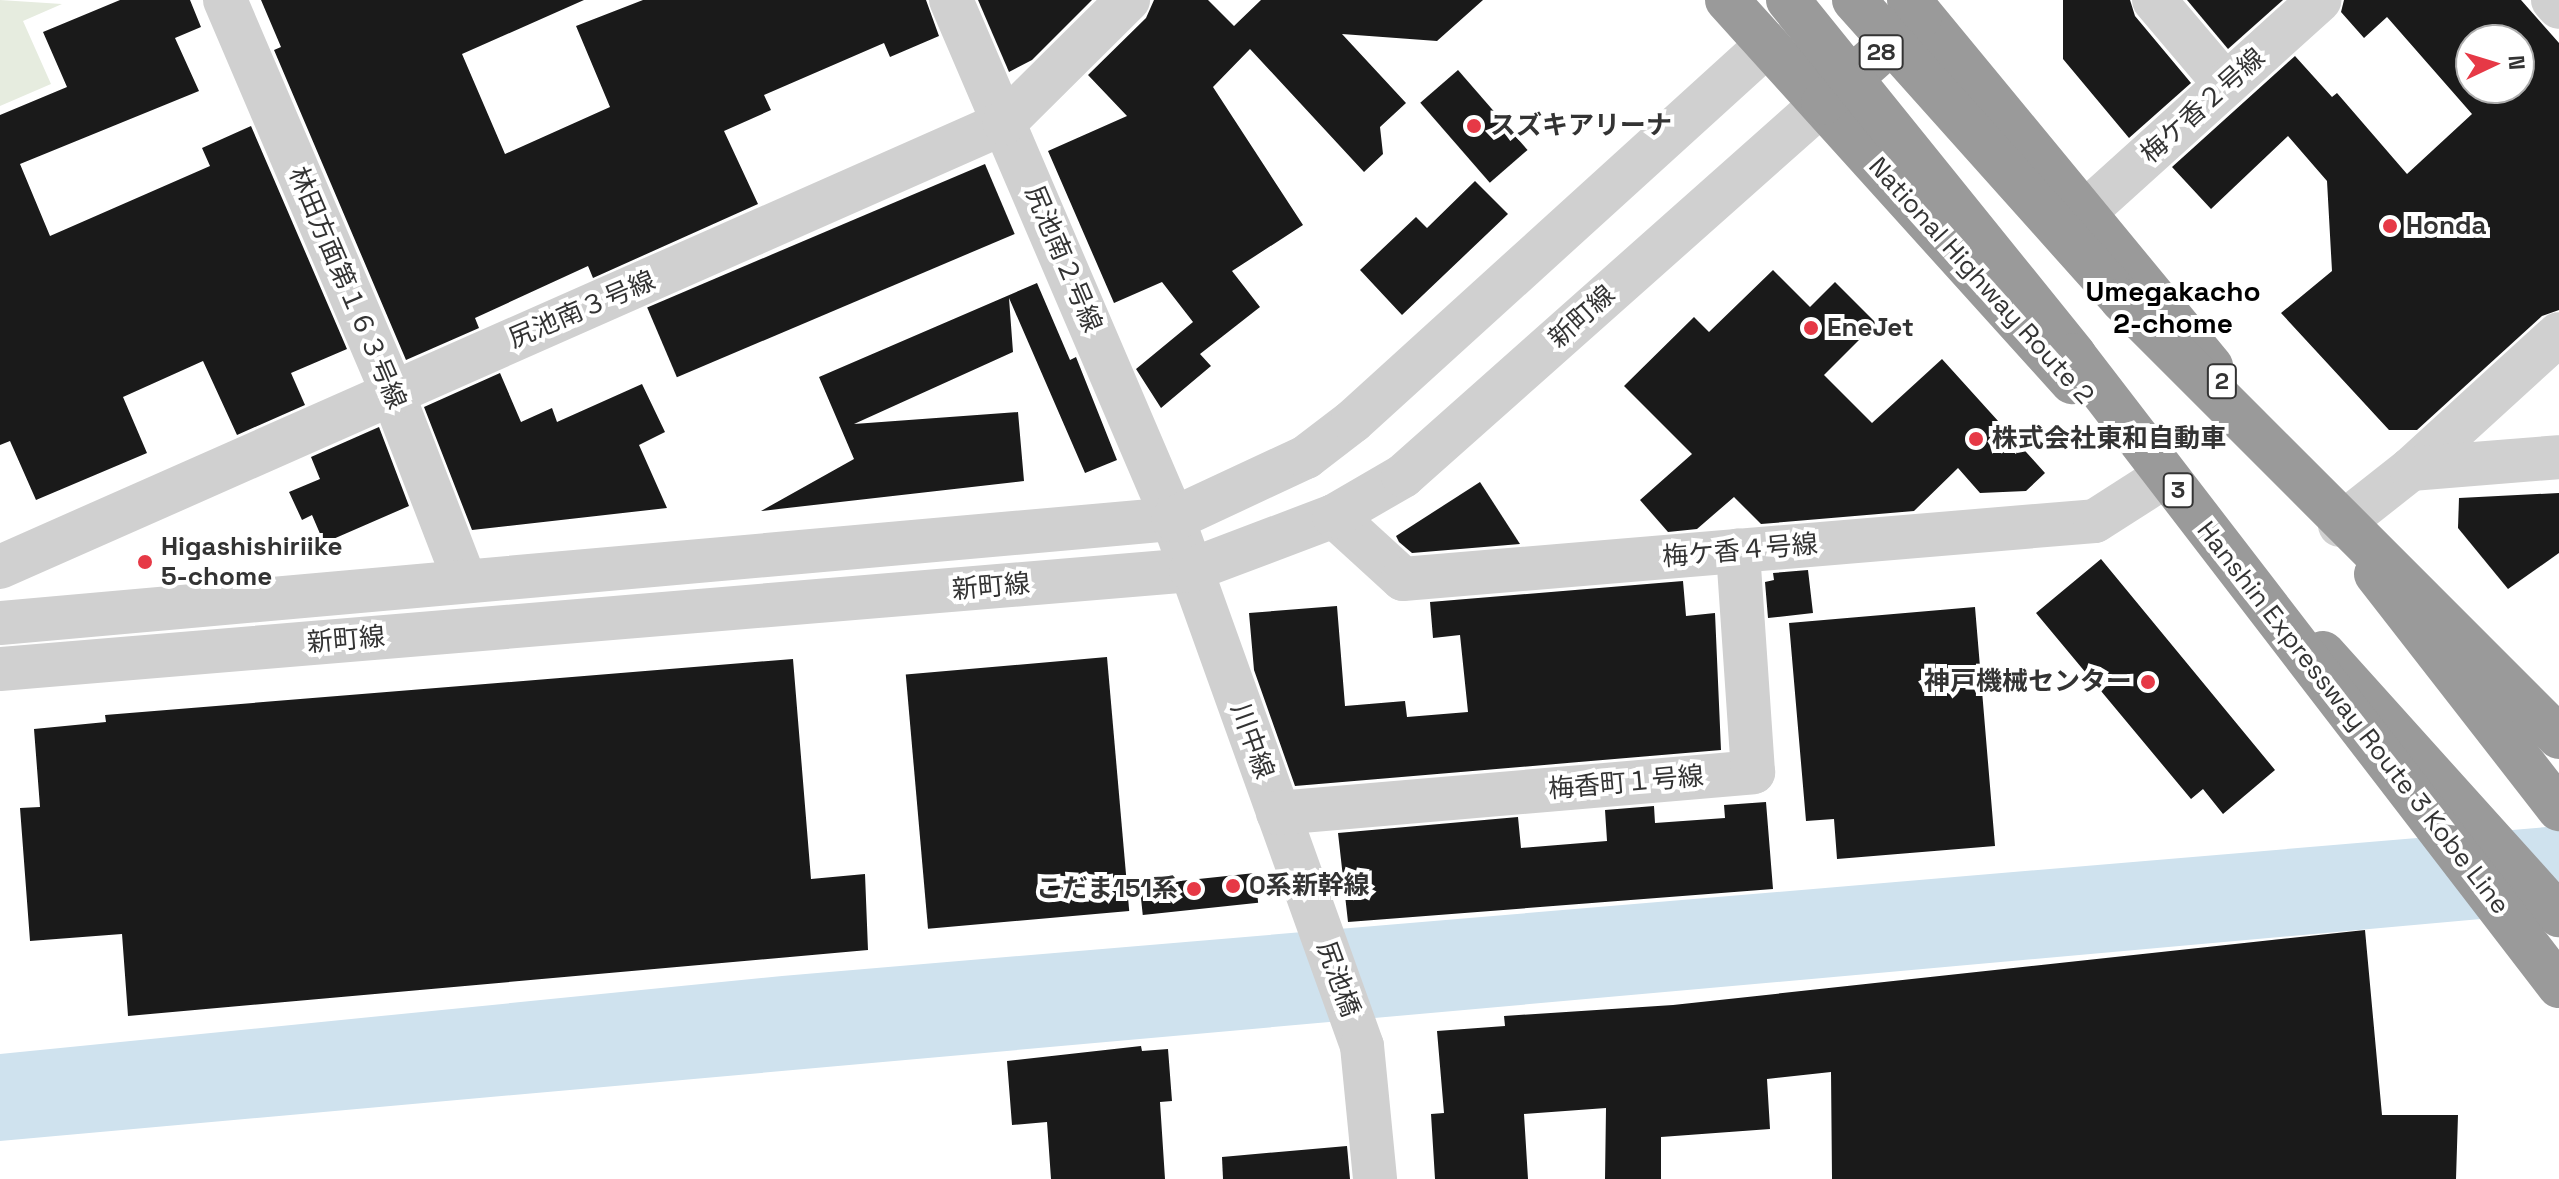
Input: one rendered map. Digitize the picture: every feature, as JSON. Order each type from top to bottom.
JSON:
[{"type":"highway","name":"National Highway Route 2","points":[[1727,0],[1823,103],[2159,480],[2464,804],[2559,915]]},
{"type":"highway","name":"Hanshin Expressway Route 3 Kobe Line","points":[[1788,0],[2074,355],[2559,986]]},
{"type":"highway","points":[[1768,44],[1817,0]]},
{"type":"highway","points":[[1854,0],[2122,300],[2559,737]]},
{"type":"highway","name":"28","points":[[1823,103],[1923,5]]},
{"type":"highway","name":"2","points":[[1923,5],[2085,212],[2340,525],[2512,754],[2559,809]]},
{"type":"street","name":"林田方面第１６３号線","points":[[225,0],[392,392],[464,579]]},
{"type":"street","name":"尻池南２号線","points":[[951,0],[1173,519],[1191,570]]},
{"type":"street","name":"尻池南３号線","points":[[0,567],[1004,123],[1128,0]]},
{"type":"street","points":[[2154,0],[2226,85]]},
{"type":"street","name":"梅ケ香２号線","points":[[2085,212],[2320,0]]},
{"type":"street","points":[[2553,0],[2559,7]]},
{"type":"street","name":"新町線","points":[[0,623],[464,579],[1173,519],[1306,457],[1353,421],[1768,44]]},
{"type":"street","name":"新町線","points":[[0,669],[1191,570],[1334,516],[1403,476],[1823,103]]},
{"type":"street","points":[[2340,525],[2411,469],[2559,334]]},
{"type":"street","points":[[2411,469],[2559,457]]},
{"type":"street","name":"梅ケ香４号線","points":[[1334,516],[1403,579],[2095,521],[2159,480]]},
{"type":"street","name":"梅香町１号線","points":[[1278,813],[1753,772],[1738,551]]},
{"type":"street","name":"川中線","points":[[1191,570],[1313,912]]},
{"type":"street","name":"尻池橋","points":[[1313,912],[1362,1046],[1375,1179]]},
{"type":"shaded area","points":[[0,0],[62,4],[23,21],[51,84],[0,106]]},
{"type":"water","points":[[2559,826],[2559,912],[0,1141],[0,1054],[782,976]]},
{"type":"building","points":[[120,0],[190,0],[201,27],[175,38],[199,91],[20,164],[50,236],[210,166],[202,148],[251,126],[347,349],[291,373],[305,405],[237,435],[203,361],[123,397],[147,453],[36,500],[10,441],[0,445],[0,115],[67,87],[43,32]]},
{"type":"building","points":[[261,0],[584,0],[462,54],[505,154],[610,107],[576,26],[643,0],[926,0],[939,36],[890,57],[884,43],[764,95],[771,110],[724,131],[758,204],[593,278],[588,266],[475,318],[479,328],[406,360],[274,50],[281,47]]},
{"type":"building","points":[[978,0],[1092,0],[1032,60],[1009,72]]},
{"type":"building","points":[[1154,0],[1208,0],[1234,26],[1261,0],[1483,0],[1437,41],[1342,34],[1406,103],[1380,127],[1383,154],[1364,172],[1250,49],[1213,87],[1303,225],[1232,271],[1260,307],[1200,354],[1211,366],[1161,408],[1136,369],[1193,322],[1162,282],[1114,303],[1048,151],[1127,116],[1088,75],[1146,18]]},
{"type":"building","points":[[2063,0],[2130,0],[2135,16],[2191,83],[2129,138],[2063,59]]},
{"type":"building","points":[[2187,0],[2283,0],[2228,49]]},
{"type":"building","points":[[2344,0],[2521,0],[2559,43],[2559,310],[2542,316],[2417,430],[2389,430],[2281,313],[2332,271],[2327,181],[2288,136],[2211,209],[2172,167],[2295,56],[2332,97],[2337,93],[2407,174],[2472,114],[2463,104],[2535,104],[2535,24],[2455,24],[2455,95],[2387,17],[2364,38],[2341,12]]},
{"type":"building","name":"スズキアリーナ","points":[[1458,70],[1528,150],[1490,183],[1420,103]]},
{"type":"building","points":[[985,164],[1015,234],[677,377],[647,307]]},
{"type":"building","points":[[1475,181],[1508,214],[1402,315],[1360,270],[1416,217],[1427,228]]},
{"type":"building","points":[[1773,270],[1810,307],[1835,282],[1876,323],[1824,375],[1872,423],[1942,359],[2045,473],[2026,491],[1980,493],[1958,468],[1914,511],[1761,524],[1734,497],[1697,529],[1668,532],[1640,500],[1692,454],[1624,386],[1694,317],[1709,332]]},
{"type":"building","points":[[1037,283],[1070,360],[1076,357],[1117,460],[1085,473],[1009,298],[1013,352],[854,424],[1018,412],[1024,481],[761,511],[854,459],[819,377]]},
{"type":"building","points":[[500,373],[521,422],[552,408],[557,422],[642,384],[665,432],[639,445],[667,508],[472,530],[424,407]]},
{"type":"building","points":[[379,427],[409,506],[324,543],[312,515],[302,520],[289,492],[320,479],[311,457]]},
{"type":"building","points":[[1480,482],[1520,544],[1412,553],[1399,542],[1396,536]]},
{"type":"building","points":[[2559,493],[2559,553],[2508,589],[2458,528],[2459,498]]},
{"type":"building","points":[[2101,559],[2275,770],[2223,814],[2203,789],[2191,799],[2036,613]]},
{"type":"building","points":[[1808,570],[1813,613],[1768,618],[1765,582],[1774,580],[1773,573]]},
{"type":"building","points":[[1683,581],[1686,616],[1715,613],[1721,750],[1295,786],[1254,670],[1249,613],[1337,606],[1345,706],[1405,701],[1407,717],[1468,712],[1460,635],[1433,638],[1430,602]]},
{"type":"building","points":[[1975,607],[1995,846],[1837,859],[1834,819],[1806,821],[1789,623]]},
{"type":"building","points":[[1107,657],[1129,911],[928,929],[906,675]]},
{"type":"building","points":[[793,659],[811,879],[865,874],[868,950],[128,1016],[122,934],[30,941],[20,808],[40,807],[34,729],[106,722],[105,715]]},
{"type":"building","points":[[1766,802],[1773,889],[1348,922],[1338,833],[1518,817],[1521,848],[1607,841],[1605,810],[1654,806],[1655,823],[1725,818],[1724,805]]},
{"type":"building","points":[[1255,873],[1258,903],[1143,915],[1140,885]]},
{"type":"building","points":[[2365,930],[2382,1115],[2458,1115],[2456,1179],[1832,1179],[1831,1072],[1767,1079],[1770,1129],[1661,1137],[1661,1179],[1605,1179],[1606,1108],[1524,1114],[1528,1179],[1435,1179],[1431,1114],[1444,1113],[1437,1031],[1505,1026],[1504,1016],[1673,1005]]},
{"type":"building","points":[[1141,1046],[1142,1051],[1168,1049],[1172,1101],[1160,1102],[1165,1179],[1051,1179],[1047,1122],[1012,1125],[1007,1061]]},
{"type":"building","points":[[1347,1146],[1350,1179],[1223,1179],[1222,1157]]},
{"type":"place","name":"スズキアリーナ","points":[[1474,126]]},
{"type":"place","name":"Honda","points":[[2390,226]]},
{"type":"place","name":"EneJet","points":[[1811,328]]},
{"type":"place","name":"株式会社東和自動車","points":[[1976,439]]},
{"type":"place","name":"Higashishiriike 5-chome","points":[[145,562]]},
{"type":"place","name":"神戸機械センター","points":[[2148,682]]},
{"type":"place","name":"0系新幹線","points":[[1233,886]]},
{"type":"place","name":"こだま151系","points":[[1194,889]]},
{"type":"district","name":"Umegakacho 2-chome","points":[[2173,307]]}]
